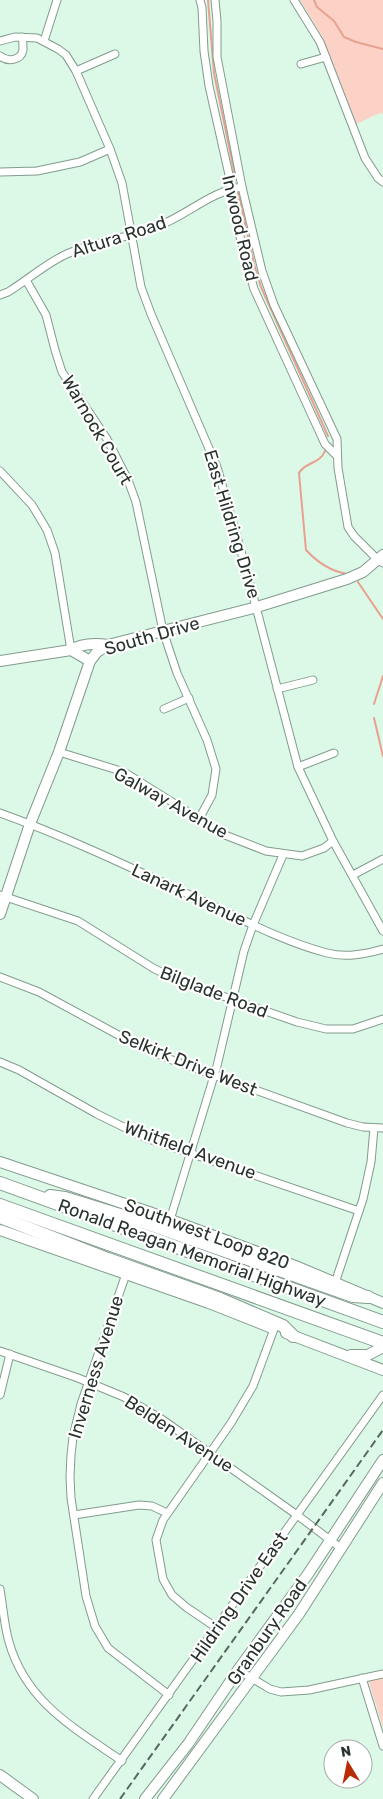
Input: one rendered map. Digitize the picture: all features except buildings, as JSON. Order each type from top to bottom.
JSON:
[{"type":"highway","name":"Ronald Reagan Memorial Highway","points":[[0,1183],[383,1322]]},
{"type":"highway","points":[[31,1195],[65,1198],[149,1224],[353,1296],[368,1297]]},
{"type":"highway","name":"Ronald Reagan Memorial Highway","points":[[0,1206],[383,1343]]},
{"type":"highway","points":[[0,1217],[108,1259],[220,1299],[283,1326],[293,1336]]},
{"type":"main road","name":"South Drive","points":[[0,914],[3,896],[59,752],[90,661],[97,652],[108,645],[256,607],[347,579],[363,572],[381,559]]},
{"type":"main road","points":[[0,662],[71,650],[77,646],[96,643],[108,645]]},
{"type":"main road","points":[[71,650],[90,661]]},
{"type":"main road","name":"Southwest Loop 820","points":[[0,1162],[170,1220],[298,1267],[383,1302]]},
{"type":"main road","points":[[0,1230],[126,1274],[383,1370]]},
{"type":"main road","points":[[342,1354],[368,1354],[378,1351],[383,1347]]},
{"type":"main road","name":"Granbury Road","points":[[145,1799],[188,1744],[238,1670],[331,1541],[383,1460]]},
{"type":"main road","name":"Granbury Road","points":[[163,1799],[299,1614],[383,1483]]},
{"type":"main road","points":[[0,1775],[33,1799]]},
{"type":"street","points":[[0,41],[22,37],[37,38],[44,41],[57,0]]},
{"type":"street","name":"Inwood Road","points":[[200,0],[209,86],[232,188],[238,229],[254,289],[324,444],[337,456]]},
{"type":"street","name":"Inwood Road","points":[[215,0],[217,57],[242,187],[262,271],[274,304],[337,439],[337,456],[348,527],[354,536],[381,559]]},
{"type":"street","points":[[294,0],[314,31],[326,57],[365,158],[378,178],[383,182]]},
{"type":"street","points":[[0,56],[10,60],[19,57],[22,51],[22,37]]},
{"type":"street","name":"East Hildring Drive","points":[[44,41],[58,48],[66,55],[76,71],[110,149],[122,183],[141,287],[218,467],[298,767],[334,841],[383,932]]},
{"type":"street","points":[[76,71],[115,54]]},
{"type":"street","points":[[300,64],[326,57]]},
{"type":"street","points":[[0,172],[37,171],[80,162],[110,149]]},
{"type":"street","name":"Altura Road","points":[[0,295],[8,292],[67,254],[90,245],[156,227],[232,188],[242,187]]},
{"type":"street","name":"Warnock Court","points":[[26,280],[46,315],[62,372],[106,439],[128,480],[136,502],[163,631],[172,659],[207,740],[216,769],[212,795],[199,819]]},
{"type":"street","points":[[324,444],[337,439]]},
{"type":"street","points":[[0,471],[32,505],[48,530],[55,553],[71,650]]},
{"type":"street","points":[[277,689],[313,680]]},
{"type":"street","points":[[164,709],[189,698]]},
{"type":"street","name":"Galway Avenue","points":[[59,752],[124,772],[225,835],[248,845],[283,855]]},
{"type":"street","points":[[298,767],[334,754]]},
{"type":"street","name":"Lanark Avenue","points":[[0,814],[30,824],[253,925],[329,954],[362,956],[383,949]]},
{"type":"street","points":[[170,1220],[214,1075],[244,951],[283,855],[307,855],[324,848],[334,841]]},
{"type":"street","points":[[353,875],[383,859]]},
{"type":"street","name":"Bilglade Road","points":[[3,896],[78,921],[153,968],[177,980],[296,1022],[326,1029],[353,1029],[383,1019]]},
{"type":"street","name":"Selkirk Drive West","points":[[0,977],[39,992],[135,1044],[172,1060],[347,1123],[383,1128]]},
{"type":"street","name":"Whitfield Avenue","points":[[0,1062],[19,1070],[97,1114],[146,1138],[359,1211]]},
{"type":"street","points":[[335,1282],[368,1178],[374,1128]]},
{"type":"street","name":"Inverness Avenue","points":[[126,1274],[88,1382],[73,1437],[70,1476],[86,1596],[95,1626],[108,1648],[169,1695]]},
{"type":"street","points":[[217,1628],[172,1595],[163,1579],[156,1540],[167,1513],[235,1418],[253,1386],[274,1329]]},
{"type":"street","name":"Belden Avenue","points":[[0,1351],[88,1382],[124,1398],[163,1420],[342,1549]]},
{"type":"street","points":[[0,1395],[10,1354]]},
{"type":"street","name":"Hildring Drive East","points":[[94,1799],[383,1395]]},
{"type":"street","points":[[74,1514],[139,1505],[152,1506],[167,1513]]},
{"type":"street","points":[[0,1589],[9,1641],[24,1677],[36,1695],[64,1721],[122,1761]]},
{"type":"street","points":[[238,1670],[270,1689],[281,1692],[300,1691],[383,1674]]},
{"type":"street","points":[[362,1678],[383,1746]]},
{"type":"shaded area","points":[[300,0],[383,0],[383,114],[380,113],[354,125],[322,36]]},
{"type":"shaded area","points":[[383,1676],[383,1727],[368,1680]]},
{"type":"waterway","points":[[208,0],[214,73],[235,176]]},
{"type":"waterway","points":[[314,0],[317,7],[334,21],[344,37],[383,49]]},
{"type":"waterway","points":[[238,192],[261,287],[328,436]]},
{"type":"waterway","points":[[325,451],[320,458],[302,469],[299,473],[306,550],[325,566],[347,574]]},
{"type":"waterway","points":[[358,582],[383,619]]},
{"type":"waterway","points":[[374,704],[383,676]]},
{"type":"waterway","points":[[374,718],[383,756]]},
{"type":"railway","points":[[120,1799],[383,1430]]}]
